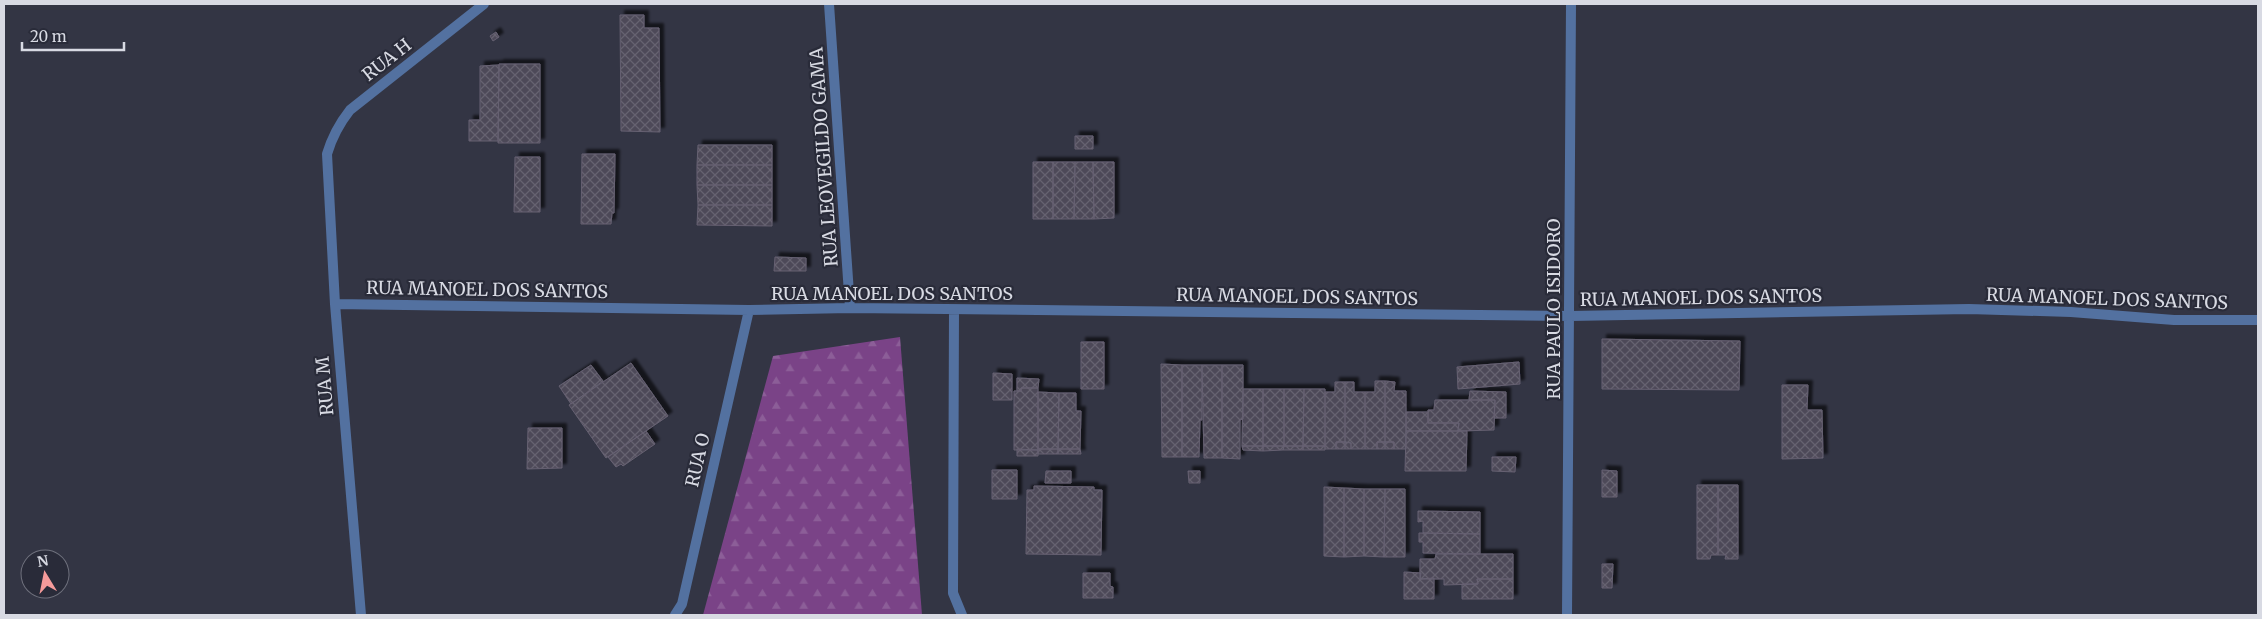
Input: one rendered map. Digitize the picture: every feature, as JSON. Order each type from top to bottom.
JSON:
[{"type":"street","name":"RUA H","points":[[327,154],[338,125],[350,110],[484,4]]},
{"type":"street","name":"RUA LEOVEGILDO GAMA","points":[[829,4],[850,308]]},
{"type":"street","name":"RUA PAULO ISIDORO","points":[[1567,615],[1571,4]]},
{"type":"street","name":"RUA M","points":[[327,154],[335,304],[361,614]]},
{"type":"street","name":"RUA MANOEL DOS SANTOS","points":[[335,304],[749,310],[850,308],[1570,316],[1969,310],[2071,312],[2174,320],[2258,320]]},
{"type":"street","name":"RUA O","points":[[675,615],[682,604],[749,310]]},
{"type":"street","points":[[954,310],[953,593],[962,615]]},
{"type":"green space","points":[[900,337],[922,615],[703,615],[773,356]]},
{"type":"building","points":[[620,15],[644,15],[644,28],[659,28],[660,132],[621,131]]},
{"type":"building","points":[[496,32],[499,37],[493,41],[490,36]]},
{"type":"building","points":[[499,64],[540,64],[540,143],[498,143]]},
{"type":"building","points":[[499,65],[498,141],[469,141],[469,120],[480,120],[480,66]]},
{"type":"building","points":[[1075,136],[1093,136],[1093,149],[1075,149]]},
{"type":"building","points":[[698,145],[772,145],[772,165],[697,165]]},
{"type":"building","points":[[582,154],[615,154],[614,213],[612,213],[611,224],[581,224]]},
{"type":"building","points":[[515,157],[540,157],[540,212],[514,212]]},
{"type":"building","points":[[1033,162],[1053,162],[1053,219],[1033,219]]},
{"type":"building","points":[[1053,162],[1075,162],[1074,219],[1053,219]]},
{"type":"building","points":[[1075,162],[1093,162],[1094,219],[1074,219]]},
{"type":"building","points":[[1093,162],[1114,162],[1114,218],[1094,219]]},
{"type":"building","points":[[697,165],[772,165],[772,185],[697,185]]},
{"type":"building","points":[[697,185],[772,185],[772,205],[698,205]]},
{"type":"building","points":[[698,205],[772,205],[772,226],[697,225]]},
{"type":"building","points":[[775,257],[806,258],[806,271],[774,271]]},
{"type":"building","points":[[1602,339],[1740,341],[1739,390],[1602,389]]},
{"type":"building","points":[[1081,342],[1104,342],[1104,389],[1081,389]]},
{"type":"building","points":[[1519,362],[1520,384],[1458,389],[1457,367]]},
{"type":"building","points":[[631,363],[668,416],[606,458],[569,405]]},
{"type":"building","points":[[1161,364],[1182,365],[1182,457],[1162,457]]},
{"type":"building","points":[[591,365],[603,381],[571,404],[559,386]]},
{"type":"building","points":[[1182,365],[1202,365],[1202,420],[1200,420],[1199,457],[1182,457]]},
{"type":"building","points":[[1202,365],[1222,365],[1222,458],[1204,458]]},
{"type":"building","points":[[1222,365],[1243,365],[1243,419],[1240,420],[1240,459],[1222,458]]},
{"type":"building","points":[[993,373],[1012,374],[1012,400],[993,400]]},
{"type":"building","points":[[1017,378],[1039,379],[1038,388],[1021,388],[1021,391],[1017,391]]},
{"type":"building","points":[[1375,381],[1385,381],[1385,442],[1377,442],[1377,449],[1365,449],[1365,392],[1375,392]]},
{"type":"building","points":[[1385,381],[1395,382],[1394,391],[1406,391],[1406,449],[1394,449],[1394,442],[1385,442]]},
{"type":"building","points":[[1335,382],[1345,382],[1345,442],[1336,442],[1336,449],[1325,449],[1325,392],[1335,392]]},
{"type":"building","points":[[1345,382],[1354,382],[1354,392],[1365,392],[1365,449],[1351,449],[1351,443],[1345,442]]},
{"type":"building","points":[[1782,385],[1808,385],[1807,410],[1822,410],[1823,458],[1782,459]]},
{"type":"building","points":[[1021,388],[1038,388],[1038,450],[1014,450],[1014,391],[1021,391]]},
{"type":"building","points":[[1243,389],[1263,389],[1263,446],[1242,446]]},
{"type":"building","points":[[1263,389],[1284,389],[1284,446],[1263,446]]},
{"type":"building","points":[[1284,389],[1304,389],[1303,446],[1284,446]]},
{"type":"building","points":[[1304,389],[1325,389],[1325,446],[1303,446]]},
{"type":"building","points":[[1470,391],[1506,392],[1506,418],[1494,418],[1495,400],[1469,400]]},
{"type":"building","points":[[1038,392],[1059,393],[1058,449],[1038,449]]},
{"type":"building","points":[[1059,393],[1076,393],[1076,411],[1081,411],[1080,449],[1058,449]]},
{"type":"building","points":[[1435,400],[1495,400],[1494,430],[1458,431],[1459,423],[1428,423],[1428,410],[1434,410]]},
{"type":"building","points":[[1406,412],[1428,412],[1428,423],[1459,423],[1458,431],[1406,431]]},
{"type":"building","points":[[528,428],[562,428],[562,468],[527,469]]},
{"type":"building","points":[[646,431],[655,444],[623,466],[621,464],[616,467],[608,457]]},
{"type":"building","points":[[1406,431],[1467,431],[1466,471],[1405,471]]},
{"type":"building","points":[[1336,442],[1345,442],[1345,449],[1336,449]]},
{"type":"building","points":[[1345,442],[1351,443],[1351,449],[1345,449]]},
{"type":"building","points":[[1377,442],[1385,442],[1385,449],[1377,449]]},
{"type":"building","points":[[1385,442],[1394,442],[1394,449],[1385,449]]},
{"type":"building","points":[[1242,446],[1263,446],[1263,451],[1243,450]]},
{"type":"building","points":[[1263,446],[1284,446],[1283,450],[1263,451]]},
{"type":"building","points":[[1284,446],[1303,446],[1303,450],[1283,450]]},
{"type":"building","points":[[1303,446],[1325,446],[1325,450],[1303,450]]},
{"type":"building","points":[[1017,449],[1038,450],[1038,456],[1017,456]]},
{"type":"building","points":[[1038,449],[1058,449],[1058,454],[1038,454]]},
{"type":"building","points":[[1058,449],[1080,449],[1081,454],[1058,454]]},
{"type":"building","points":[[1492,457],[1516,457],[1515,472],[1492,471]]},
{"type":"building","points":[[992,470],[1017,470],[1017,499],[992,499]]},
{"type":"building","points":[[1602,470],[1617,471],[1617,497],[1602,497]]},
{"type":"building","points":[[1046,471],[1071,471],[1071,483],[1045,483]]},
{"type":"building","points":[[1188,471],[1200,471],[1200,483],[1189,483]]},
{"type":"building","points":[[1697,485],[1718,485],[1718,555],[1711,555],[1710,559],[1697,559]]},
{"type":"building","points":[[1718,485],[1738,485],[1738,559],[1725,559],[1726,555],[1718,555]]},
{"type":"building","points":[[1034,486],[1094,487],[1094,490],[1102,490],[1101,555],[1026,554],[1027,490],[1034,490]]},
{"type":"building","points":[[1324,487],[1344,488],[1344,557],[1324,556]]},
{"type":"building","points":[[1344,488],[1364,489],[1364,556],[1344,557]]},
{"type":"building","points":[[1364,489],[1385,489],[1384,557],[1364,556]]},
{"type":"building","points":[[1385,489],[1405,489],[1405,557],[1384,557]]},
{"type":"building","points":[[1418,511],[1480,512],[1480,534],[1423,533],[1423,521],[1418,522]]},
{"type":"building","points":[[1419,533],[1480,534],[1480,554],[1423,553],[1423,542],[1419,542]]},
{"type":"building","points":[[1436,554],[1513,554],[1513,579],[1477,579],[1478,584],[1444,585],[1444,579],[1420,579],[1420,559],[1435,559]]},
{"type":"building","points":[[1602,564],[1613,564],[1612,588],[1602,588]]},
{"type":"building","points":[[1404,572],[1421,573],[1420,579],[1434,578],[1434,599],[1404,599]]},
{"type":"building","points":[[1083,573],[1110,573],[1110,586],[1113,587],[1113,598],[1083,598]]},
{"type":"building","points":[[1477,579],[1513,579],[1513,599],[1462,599],[1462,584],[1478,584]]}]
